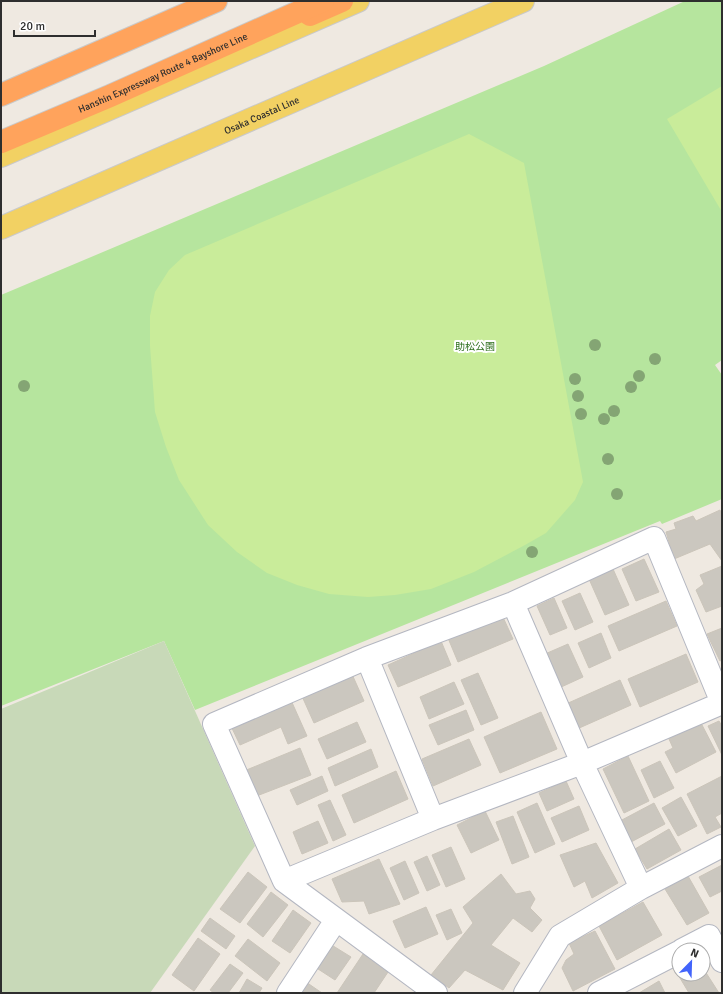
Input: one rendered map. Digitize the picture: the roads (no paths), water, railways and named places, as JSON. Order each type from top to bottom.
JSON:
[{"type":"highway","points":[[1,95],[216,1]]},
{"type":"highway","name":"Hanshin Expressway Route 4 Bayshore Line","points":[[1,142],[110,96],[323,1]]},
{"type":"highway","points":[[110,96],[197,63],[342,1]]},
{"type":"main road","points":[[1,156],[358,1]]},
{"type":"main road","name":"Osaka Coastal Line","points":[[1,228],[523,1]]},
{"type":"street","points":[[284,881],[432,819],[582,763],[722,703],[654,538],[513,603],[367,658],[214,724],[284,881],[436,993]]},
{"type":"street","points":[[513,603],[582,763],[641,888]]},
{"type":"street","points":[[367,658],[432,819]]},
{"type":"street","points":[[534,989],[560,936],[641,888],[722,846]]},
{"type":"street","points":[[288,993],[336,920]]},
{"type":"street","points":[[697,942],[709,936],[722,961]]},
{"type":"street","points":[[599,993],[671,956]]},
{"type":"park label","name":"助松公園","points":[[475,346]]}]
